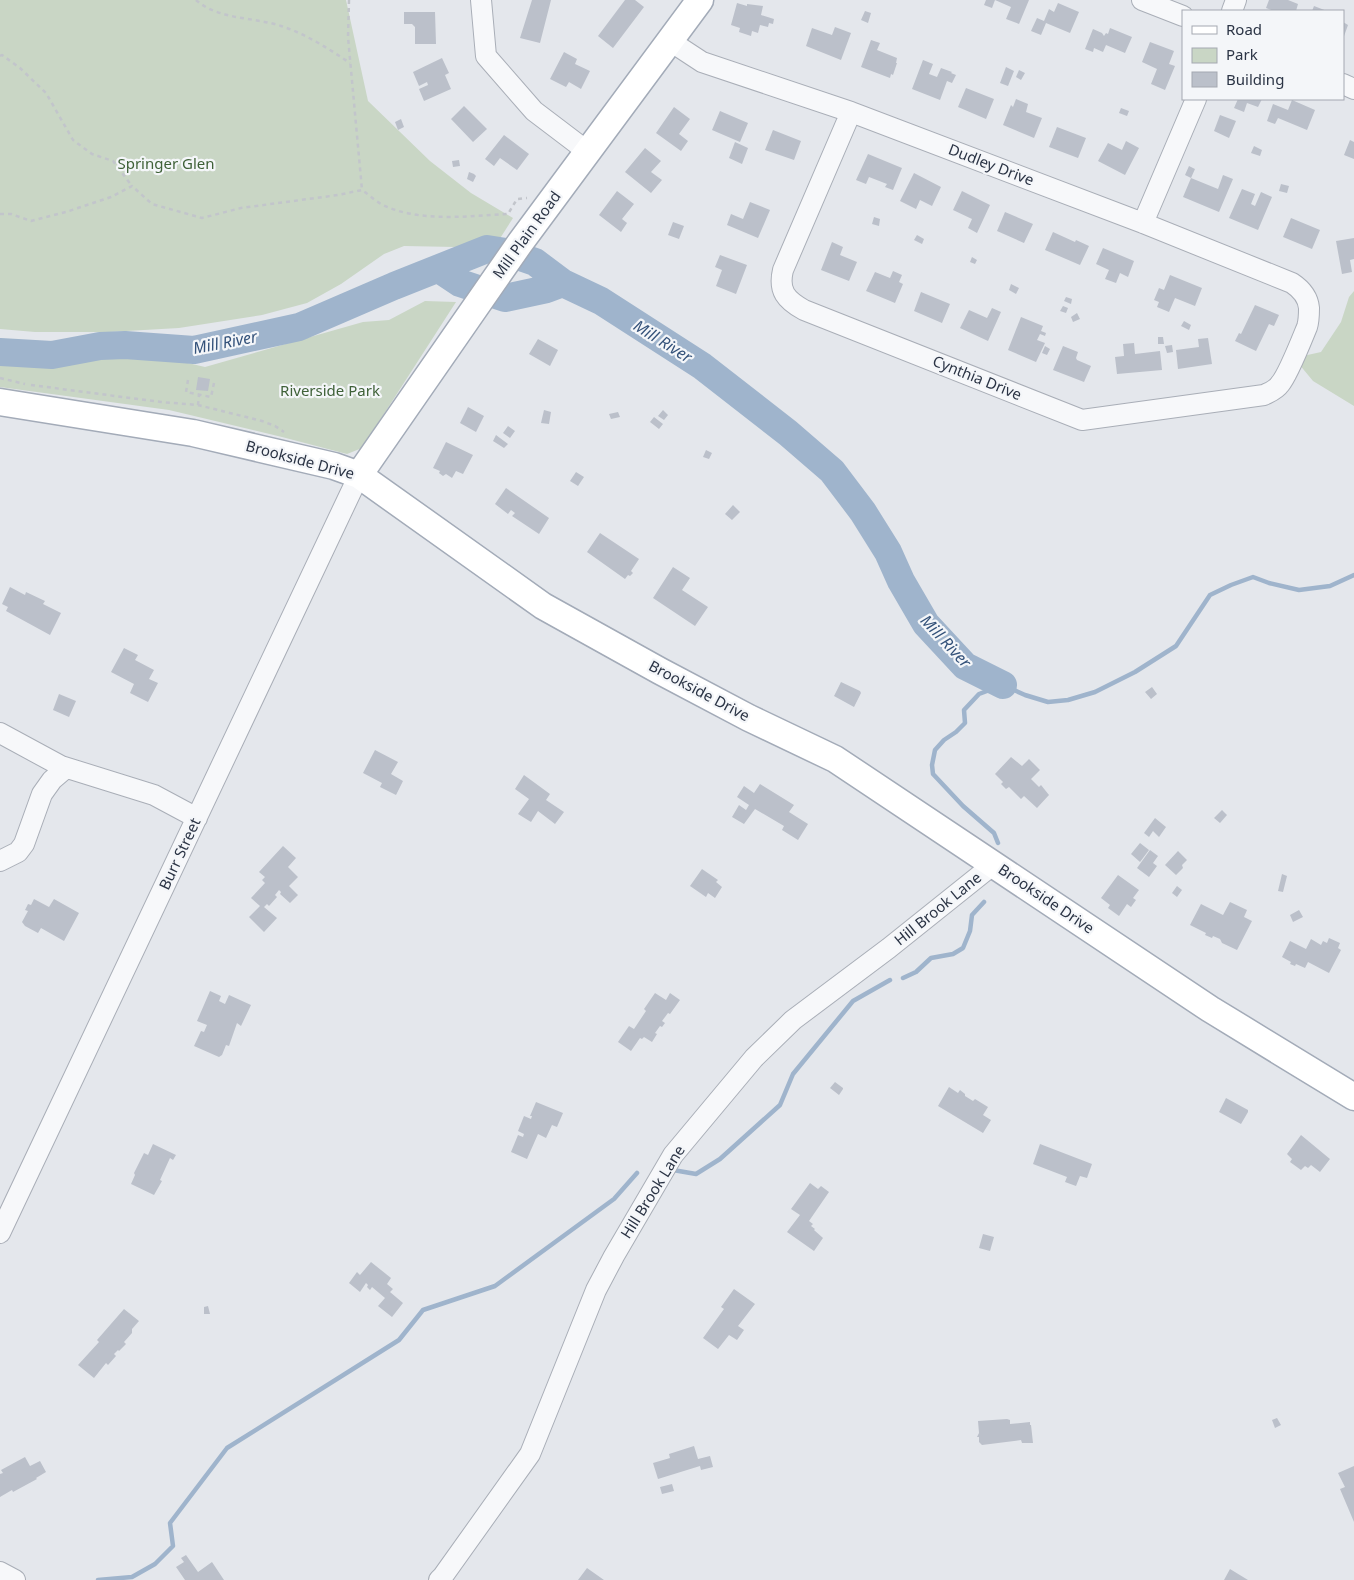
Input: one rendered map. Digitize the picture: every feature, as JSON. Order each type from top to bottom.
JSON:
[{"type":"main road","name":"Mill Plain Road","points":[[359,475],[520,243],[700,0]]},
{"type":"main road","name":"Brookside Drive","points":[[0,402],[193,433],[334,466],[359,475],[543,606],[749,718],[835,759],[1210,1009],[1354,1097]]},
{"type":"street","points":[[481,0],[486,56],[534,111],[588,152]]},
{"type":"street","points":[[1142,0],[1182,16]]},
{"type":"street","name":"Dudley Drive","points":[[670,41],[702,62],[850,112],[1284,278],[1299,288],[1307,298]]},
{"type":"street","points":[[1143,223],[1196,100]]},
{"type":"street","name":"Cynthia Drive","points":[[850,112],[781,279],[782,288],[787,299],[804,310],[1082,420],[1264,395],[1272,392],[1284,379],[1307,326],[1309,307],[1307,298]]},
{"type":"street","name":"Burr Street","points":[[0,1233],[359,475]]},
{"type":"street","points":[[0,733],[23,747],[66,768],[154,795],[196,818]]},
{"type":"street","points":[[0,861],[18,852],[24,844],[42,794],[52,780],[66,768]]},
{"type":"street","name":"Hill Brook Lane","points":[[439,1580],[530,1454],[596,1290],[672,1155],[754,1058],[793,1020],[889,948],[994,864]]},
{"type":"street","points":[[0,1572],[15,1580]]},
{"type":"path","points":[[196,0],[219,13],[282,26],[319,42],[350,63]]},
{"type":"path","points":[[349,0],[348,37],[362,190],[380,204],[409,213],[433,217],[508,214],[518,199],[530,199]]},
{"type":"path","points":[[1,55],[20,68],[46,93],[73,140],[92,154],[113,162],[132,186],[152,204],[202,218],[241,208],[362,190]]},
{"type":"path","points":[[0,214],[11,214],[32,221],[111,197],[132,186]]},
{"type":"path","points":[[0,378],[54,388],[198,405],[275,426],[289,435]]},
{"type":"path","points":[[188,380],[186,392],[211,397],[214,383]]},
{"type":"path","points":[[198,405],[199,395]]},
{"type":"green space","name":"Springer Glen","points":[[0,0],[346,0],[368,101],[430,161],[471,193],[513,218],[499,240],[456,247],[404,246],[384,254],[341,284],[307,303],[262,315],[179,328],[109,332],[35,332],[0,329]]},
{"type":"green space","points":[[1354,291],[1354,406],[1313,381],[1294,358],[1321,352],[1341,322],[1349,297]]},
{"type":"green space","name":"Riverside Park","points":[[425,301],[456,302],[362,448],[347,454],[169,410],[0,387],[0,359],[51,365],[111,353],[158,356],[205,367],[363,322],[389,320]]},
{"type":"building","points":[[532,0],[551,0],[540,43],[520,38]]},
{"type":"building","points":[[625,0],[635,0],[644,7],[613,48],[598,36]]},
{"type":"building","points":[[986,0],[995,0],[992,8],[984,5]]},
{"type":"building","points":[[995,0],[1029,0],[1019,24],[1006,19],[1011,7]]},
{"type":"building","points":[[1269,0],[1288,0],[1298,4],[1296,10],[1271,10],[1266,8]]},
{"type":"building","points":[[737,3],[747,6],[747,4],[763,6],[761,15],[774,19],[773,24],[769,23],[768,27],[760,25],[758,33],[752,31],[751,36],[739,32],[740,28],[731,25]]},
{"type":"building","points":[[1058,3],[1079,12],[1070,33],[1046,23],[1041,35],[1031,31],[1037,18],[1044,21],[1049,9],[1054,12]]},
{"type":"building","points":[[1314,6],[1324,10],[1312,10]]},
{"type":"building","points":[[865,11],[871,13],[868,23],[861,20]]},
{"type":"building","points":[[404,12],[435,12],[436,44],[415,44],[415,27],[412,24],[404,24]]},
{"type":"building","points":[[1344,23],[1348,25],[1344,36]]},
{"type":"building","points":[[835,27],[851,33],[841,60],[806,46],[812,28],[832,35]]},
{"type":"building","points":[[1110,28],[1132,37],[1125,53],[1106,45],[1103,52],[1094,48],[1093,52],[1085,49],[1093,29],[1104,36],[1106,33],[1108,34]]},
{"type":"building","points":[[871,40],[880,43],[877,50],[897,58],[893,75],[891,74],[890,78],[861,67]]},
{"type":"building","points":[[1150,42],[1174,51],[1169,64],[1175,66],[1165,90],[1151,84],[1157,69],[1142,62]]},
{"type":"building","points":[[564,52],[577,59],[575,64],[590,71],[581,89],[569,82],[566,87],[550,79]]},
{"type":"building","points":[[442,58],[449,73],[445,75],[451,89],[424,101],[419,89],[428,85],[427,82],[419,86],[413,72]]},
{"type":"building","points":[[923,60],[933,64],[929,74],[937,77],[941,68],[956,75],[952,83],[947,81],[940,100],[912,89]]},
{"type":"building","points":[[1006,67],[1014,71],[1008,86],[1000,83]]},
{"type":"building","points":[[1019,70],[1025,73],[1021,80],[1016,77]]},
{"type":"building","points":[[966,88],[994,99],[986,119],[958,107]]},
{"type":"building","points":[[1016,99],[1028,104],[1026,112],[1042,118],[1034,138],[1003,125],[1011,105],[1013,107]]},
{"type":"building","points":[[1238,100],[1262,100],[1258,107],[1247,103],[1244,112],[1234,108]]},
{"type":"building","points":[[1292,100],[1315,110],[1307,130],[1278,118],[1275,124],[1267,121],[1273,104],[1288,110]]},
{"type":"building","points":[[464,106],[487,129],[473,142],[451,119]]},
{"type":"building","points":[[674,107],[690,119],[679,134],[688,141],[681,151],[656,133]]},
{"type":"building","points":[[1121,108],[1129,111],[1127,116],[1119,113]]},
{"type":"building","points":[[720,111],[748,123],[740,142],[712,130]]},
{"type":"building","points":[[1220,115],[1236,121],[1229,138],[1214,131]]},
{"type":"building","points":[[401,119],[404,127],[398,130],[395,122]]},
{"type":"building","points":[[1057,127],[1086,138],[1078,158],[1049,147]]},
{"type":"building","points":[[773,130],[801,141],[794,160],[765,150]]},
{"type":"building","points":[[504,135],[529,154],[517,170],[500,158],[494,166],[485,159]]},
{"type":"building","points":[[1350,140],[1354,142],[1354,159],[1344,155]]},
{"type":"building","points":[[1126,141],[1139,148],[1125,175],[1098,161],[1108,143],[1122,150]]},
{"type":"building","points":[[735,142],[748,148],[742,164],[729,158]]},
{"type":"building","points":[[1254,146],[1262,150],[1260,156],[1251,153]]},
{"type":"building","points":[[645,148],[661,161],[651,172],[662,180],[651,193],[625,172]]},
{"type":"building","points":[[868,154],[902,168],[893,190],[885,187],[887,184],[869,177],[866,184],[856,180]]},
{"type":"building","points":[[459,160],[460,166],[453,167],[452,161]]},
{"type":"building","points":[[1189,166],[1195,169],[1191,178],[1185,175]]},
{"type":"building","points":[[469,172],[476,176],[473,182],[467,179]]},
{"type":"building","points":[[914,173],[941,187],[932,206],[920,200],[916,209],[900,201]]},
{"type":"building","points":[[1223,175],[1233,179],[1219,212],[1183,197],[1191,178],[1218,189]]},
{"type":"building","points":[[1281,184],[1289,186],[1287,193],[1279,191]]},
{"type":"building","points":[[1242,189],[1255,194],[1251,204],[1255,206],[1261,192],[1272,197],[1258,230],[1229,218]]},
{"type":"building","points":[[617,191],[634,204],[622,219],[627,223],[621,232],[599,215]]},
{"type":"building","points":[[962,191],[990,205],[977,233],[968,228],[972,219],[953,210]]},
{"type":"building","points":[[750,202],[770,210],[758,238],[727,225],[731,214],[743,219]]},
{"type":"building","points":[[1005,212],[1033,224],[1024,243],[997,231]]},
{"type":"building","points":[[874,217],[880,219],[879,226],[872,224]]},
{"type":"building","points":[[1291,218],[1320,230],[1312,249],[1283,237]]},
{"type":"building","points":[[673,222],[684,226],[679,239],[668,235]]},
{"type":"building","points":[[1053,232],[1089,246],[1080,265],[1045,250]]},
{"type":"building","points":[[917,235],[924,239],[922,244],[914,240]]},
{"type":"building","points":[[1354,238],[1354,259],[1350,260],[1352,272],[1342,274],[1336,241]]},
{"type":"building","points":[[832,242],[843,247],[840,255],[857,262],[849,281],[821,270]]},
{"type":"building","points":[[1103,248],[1134,261],[1128,277],[1120,273],[1116,283],[1105,279],[1109,270],[1096,264]]},
{"type":"building","points":[[720,255],[747,265],[736,294],[716,286],[722,270],[715,267]]},
{"type":"building","points":[[972,257],[977,260],[975,264],[970,262]]},
{"type":"building","points":[[893,271],[902,275],[899,282],[903,284],[895,303],[866,291],[875,272],[890,278]]},
{"type":"building","points":[[1170,275],[1202,288],[1195,306],[1175,298],[1169,312],[1157,307],[1159,302],[1154,300],[1159,288],[1164,290]]},
{"type":"building","points":[[1011,284],[1019,288],[1016,294],[1009,290]]},
{"type":"building","points":[[921,292],[950,304],[942,323],[914,311]]},
{"type":"building","points":[[1066,297],[1072,299],[1071,304],[1064,301]]},
{"type":"building","points":[[1255,305],[1279,315],[1274,326],[1269,324],[1256,351],[1235,341],[1239,333],[1241,334]]},
{"type":"building","points":[[1063,306],[1068,308],[1066,313],[1060,311]]},
{"type":"building","points":[[992,308],[1001,312],[988,341],[960,328],[969,310],[987,318]]},
{"type":"building","points":[[1077,313],[1080,319],[1073,322],[1071,317]]},
{"type":"building","points":[[1021,317],[1043,326],[1041,331],[1046,333],[1045,336],[1040,334],[1037,340],[1045,343],[1036,362],[1008,350]]},
{"type":"building","points":[[1184,321],[1191,325],[1189,330],[1181,326]]},
{"type":"building","points":[[1158,337],[1163,337],[1164,344],[1158,344]]},
{"type":"building","points":[[1208,338],[1212,364],[1178,369],[1176,350],[1199,347],[1198,339]]},
{"type":"building","points":[[538,339],[558,350],[550,366],[529,354]]},
{"type":"building","points":[[1134,343],[1135,354],[1160,351],[1162,370],[1117,374],[1115,357],[1124,356],[1123,344]]},
{"type":"building","points":[[1172,345],[1173,352],[1167,353],[1165,346]]},
{"type":"building","points":[[1045,346],[1050,349],[1047,355],[1042,353]]},
{"type":"building","points":[[1063,346],[1078,352],[1077,360],[1091,366],[1084,382],[1053,370]]},
{"type":"building","points":[[198,377],[210,379],[208,391],[196,390]]},
{"type":"building","points":[[468,407],[484,416],[476,432],[460,423]]},
{"type":"building","points":[[544,410],[551,412],[549,424],[541,423]]},
{"type":"building","points":[[663,410],[668,415],[664,420],[658,416]]},
{"type":"building","points":[[618,412],[620,417],[611,419],[609,414]]},
{"type":"building","points":[[654,417],[663,424],[659,429],[650,422]]},
{"type":"building","points":[[508,426],[515,431],[510,438],[503,433]]},
{"type":"building","points":[[496,435],[508,444],[504,448],[493,441]]},
{"type":"building","points":[[446,442],[473,455],[463,474],[456,471],[452,478],[446,474],[443,476],[439,473],[440,471],[433,468]]},
{"type":"building","points":[[706,450],[712,453],[709,459],[703,457]]},
{"type":"building","points":[[576,472],[584,477],[578,486],[570,481]]},
{"type":"building","points":[[506,488],[549,518],[539,534],[512,516],[515,513],[511,510],[508,514],[495,504]]},
{"type":"building","points":[[733,505],[740,512],[732,520],[725,514]]},
{"type":"building","points":[[600,533],[639,559],[630,576],[628,575],[625,579],[587,552]]},
{"type":"building","points":[[673,567],[690,578],[682,590],[708,607],[695,626],[653,598]]},
{"type":"building","points":[[10,587],[25,595],[26,592],[45,601],[43,604],[61,613],[50,635],[6,611],[8,607],[2,604]]},
{"type":"building","points":[[124,648],[138,655],[135,660],[154,670],[149,679],[158,683],[148,702],[130,693],[134,684],[111,672]]},
{"type":"building","points":[[841,682],[860,691],[861,693],[854,707],[834,696]]},
{"type":"building","points":[[1152,687],[1157,694],[1151,699],[1145,692]]},
{"type":"building","points":[[59,694],[76,701],[69,717],[53,710]]},
{"type":"building","points":[[375,750],[398,762],[391,774],[403,781],[396,795],[380,787],[382,783],[363,773]]},
{"type":"building","points":[[1011,757],[1022,766],[1029,759],[1040,770],[1031,779],[1039,787],[1041,785],[1049,795],[1037,808],[1024,796],[1021,799],[1009,787],[1006,789],[1001,784],[1003,782],[995,774]]},
{"type":"building","points":[[524,775],[550,794],[546,800],[564,812],[555,824],[538,811],[531,822],[518,814],[529,799],[515,789]]},
{"type":"building","points":[[760,784],[794,805],[789,812],[808,824],[798,840],[782,830],[784,826],[755,809],[744,824],[732,817],[739,805],[746,810],[749,805],[737,797],[744,786],[754,793]]},
{"type":"building","points":[[1222,810],[1227,815],[1220,823],[1214,818]]},
{"type":"building","points":[[1155,818],[1166,827],[1159,837],[1153,831],[1149,837],[1144,833]]},
{"type":"building","points":[[1140,843],[1149,850],[1140,862],[1131,854]]},
{"type":"building","points":[[283,846],[296,858],[288,867],[298,877],[289,886],[298,895],[290,903],[280,894],[279,890],[275,895],[277,897],[269,906],[267,904],[264,907],[277,918],[264,932],[249,917],[260,906],[251,898],[265,883],[262,880],[265,877],[259,872]]},
{"type":"building","points":[[1150,850],[1158,856],[1153,863],[1157,866],[1149,877],[1137,868]]},
{"type":"building","points":[[1178,851],[1187,860],[1182,865],[1183,868],[1176,875],[1165,865]]},
{"type":"building","points":[[702,869],[718,880],[716,882],[722,887],[715,898],[708,893],[706,897],[690,886]]},
{"type":"building","points":[[1282,874],[1287,876],[1283,892],[1278,891]]},
{"type":"building","points":[[1118,875],[1139,890],[1133,898],[1136,900],[1131,907],[1127,904],[1119,916],[1108,908],[1110,905],[1101,898]]},
{"type":"building","points":[[1177,886],[1182,890],[1177,897],[1172,893]]},
{"type":"building","points":[[34,899],[49,907],[54,899],[79,913],[64,941],[41,928],[38,933],[25,926],[22,922],[28,911],[25,910],[28,904],[31,905]]},
{"type":"building","points":[[1230,902],[1247,910],[1244,917],[1252,921],[1237,950],[1222,943],[1220,939],[1205,935],[1206,933],[1190,925],[1201,904],[1223,915]]},
{"type":"building","points":[[1299,910],[1303,917],[1293,922],[1290,915]]},
{"type":"building","points":[[1329,938],[1340,943],[1338,948],[1341,950],[1329,973],[1308,962],[1305,968],[1296,964],[1295,966],[1282,957],[1290,941],[1306,949],[1311,939],[1321,945],[1323,941],[1327,943]]},
{"type":"building","points":[[210,991],[221,996],[219,1001],[225,1004],[229,995],[251,1005],[241,1026],[237,1023],[229,1046],[226,1045],[222,1055],[219,1057],[194,1046],[201,1031],[204,1032],[207,1025],[197,1021]]},
{"type":"building","points":[[655,993],[666,1000],[670,993],[680,1000],[670,1014],[668,1013],[662,1021],[665,1023],[655,1033],[657,1034],[652,1042],[644,1037],[640,1038],[631,1051],[618,1042],[629,1026],[634,1029]]},
{"type":"building","points":[[835,1082],[843,1088],[839,1095],[830,1088]]},
{"type":"building","points":[[949,1087],[958,1093],[960,1090],[973,1101],[975,1099],[988,1107],[983,1115],[991,1120],[983,1133],[938,1106]]},
{"type":"building","points":[[1226,1098],[1248,1110],[1241,1124],[1219,1112]]},
{"type":"building","points":[[536,1102],[563,1113],[557,1127],[552,1125],[546,1138],[538,1134],[527,1159],[511,1152],[518,1135],[523,1137],[524,1134],[518,1131],[524,1116],[531,1119],[532,1116],[530,1116]]},
{"type":"building","points":[[1301,1135],[1330,1159],[1320,1172],[1311,1165],[1308,1168],[1305,1166],[1301,1170],[1290,1162],[1292,1159],[1287,1154]]},
{"type":"building","points":[[153,1144],[176,1155],[173,1160],[170,1158],[160,1180],[162,1181],[154,1195],[131,1184],[144,1153],[148,1155]]},
{"type":"building","points":[[1040,1144],[1092,1164],[1087,1178],[1080,1176],[1076,1186],[1065,1182],[1067,1177],[1033,1164]]},
{"type":"building","points":[[810,1183],[818,1189],[821,1186],[829,1192],[809,1221],[813,1224],[811,1226],[814,1230],[823,1238],[814,1251],[787,1232],[800,1215],[791,1209]]},
{"type":"building","points":[[983,1234],[994,1237],[990,1251],[979,1248]]},
{"type":"building","points":[[371,1262],[391,1278],[387,1284],[393,1289],[390,1292],[403,1303],[392,1317],[378,1306],[385,1298],[372,1287],[370,1290],[366,1283],[360,1292],[349,1283],[357,1272],[360,1275]]},
{"type":"building","points":[[734,1289],[755,1304],[738,1326],[744,1330],[737,1340],[729,1335],[718,1349],[703,1338],[724,1309],[721,1307]]},
{"type":"building","points":[[208,1306],[210,1314],[204,1314],[204,1307]]},
{"type":"building","points":[[124,1309],[139,1321],[124,1342],[126,1344],[114,1354],[116,1356],[108,1365],[106,1363],[94,1378],[78,1365],[99,1342],[97,1340]]},
{"type":"building","points":[[1277,1418],[1281,1425],[1275,1428],[1272,1420]]},
{"type":"building","points":[[1010,1420],[1010,1424],[1030,1422],[1033,1443],[1022,1443],[1021,1440],[982,1445],[979,1442],[979,1437],[977,1437],[979,1433],[978,1421]]},
{"type":"building","points":[[694,1446],[698,1459],[710,1456],[713,1467],[701,1470],[700,1466],[658,1479],[653,1463],[670,1458],[669,1454]]},
{"type":"building","points":[[25,1457],[30,1466],[40,1461],[46,1472],[37,1479],[0,1497],[0,1474],[3,1473],[1,1470]]},
{"type":"building","points":[[1354,1466],[1354,1522],[1340,1489],[1345,1487],[1338,1473]]},
{"type":"building","points":[[672,1484],[674,1491],[662,1494],[660,1487]]},
{"type":"building","points":[[186,1555],[198,1572],[212,1562],[224,1580],[185,1580],[176,1567],[184,1562],[181,1558]]},
{"type":"building","points":[[587,1568],[604,1580],[578,1580]]},
{"type":"building","points":[[1230,1569],[1248,1580],[1224,1580]]},
{"type":"waterway","name":"Mill River","points":[[0,352],[52,355],[100,346],[125,345],[194,350],[299,327],[487,249],[506,252],[535,262],[563,283],[601,301],[702,366],[788,433],[832,471],[863,512],[888,552],[901,581],[926,624],[965,666],[1003,685]]},
{"type":"waterway","name":"Mill River","points":[[439,269],[460,283],[505,298],[547,289],[563,283]]},
{"type":"waterway","name":"Mill River","points":[[998,843],[994,833],[963,806],[933,774],[932,765],[935,750],[965,723],[964,710],[979,694],[1003,685],[1025,695],[1048,702],[1068,700],[1095,692],[1135,672],[1176,646],[1210,595],[1231,585],[1253,577],[1299,590],[1330,586],[1354,575]]},
{"type":"waterway","points":[[903,978],[916,972],[931,958],[953,954],[963,948],[970,931],[972,915],[984,902]]},
{"type":"waterway","points":[[673,1170],[696,1174],[720,1159],[780,1105],[793,1074],[853,1001],[890,980]]},
{"type":"waterway","points":[[98,1580],[132,1577],[155,1564],[173,1546],[170,1523],[227,1448],[399,1340],[423,1310],[495,1286],[614,1199],[637,1173]]}]
